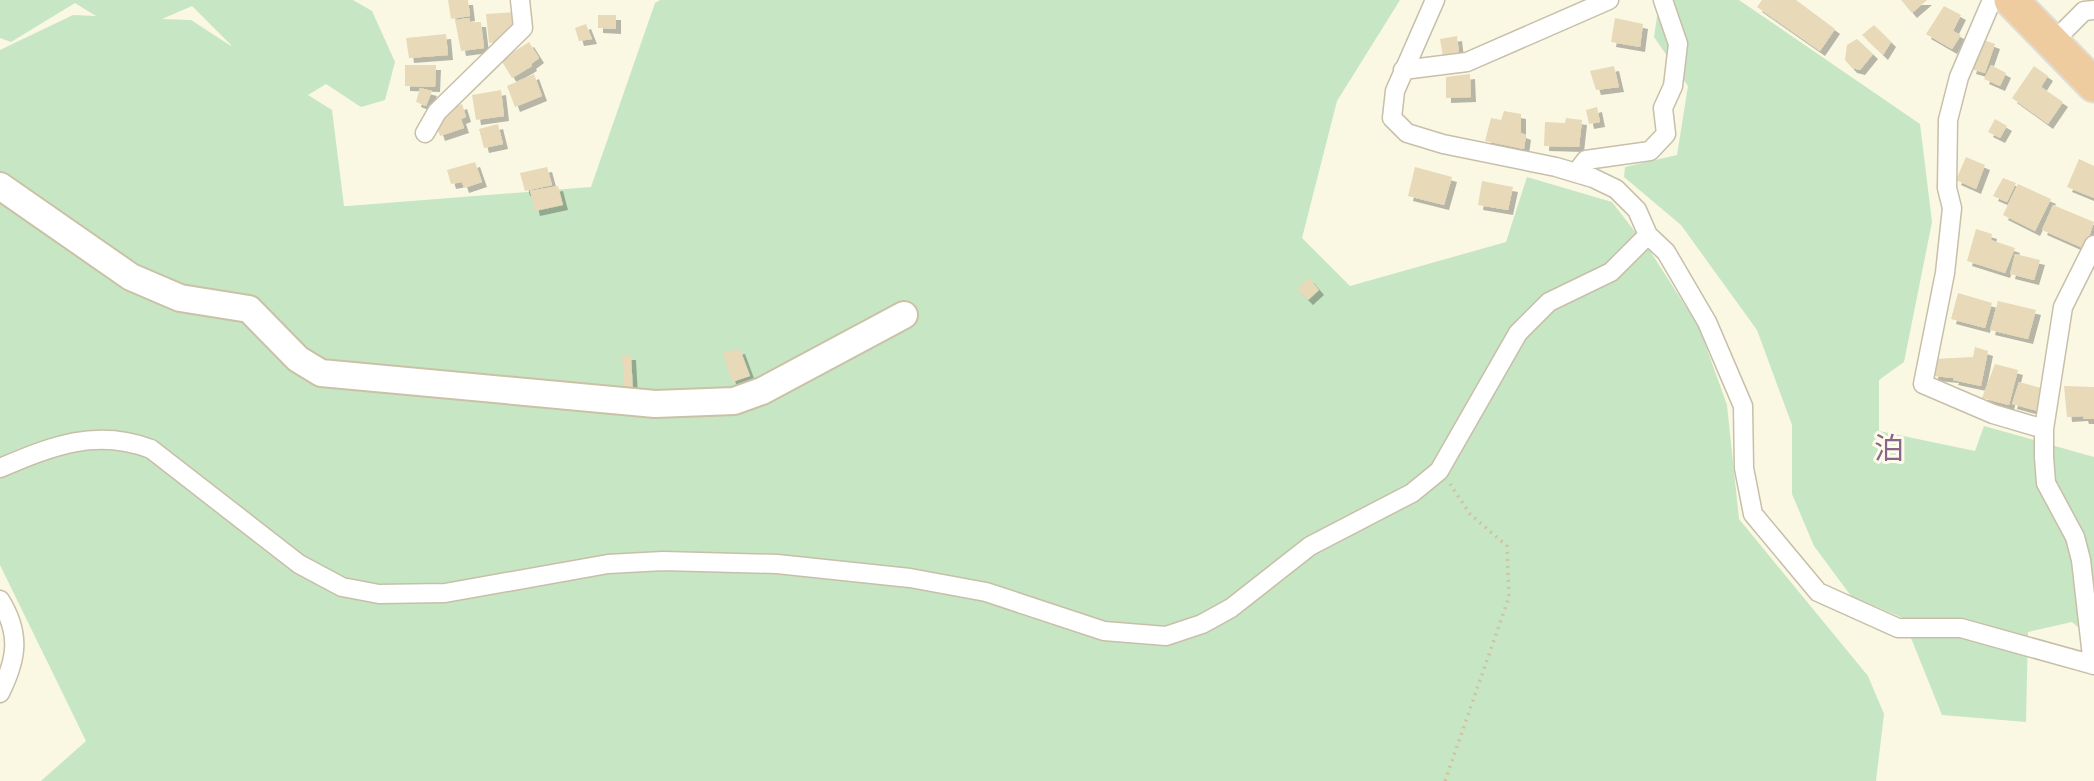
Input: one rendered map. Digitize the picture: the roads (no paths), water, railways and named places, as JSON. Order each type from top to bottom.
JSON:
[{"type":"highway","points":[[2011,0],[2094,86]]},
{"type":"street","points":[[425,133],[436,113],[523,28],[520,0]]},
{"type":"street","points":[[1435,0],[1395,91],[1392,118],[1406,133],[1576,173],[1616,189],[1637,210],[1648,235],[1666,252],[1707,322],[1743,406],[1744,468],[1753,514],[1818,592],[1898,628],[1961,628],[2094,665],[2078,548],[2046,483],[2044,429],[2063,307],[2094,245]]},
{"type":"street","points":[[1403,71],[1466,62],[1609,0]]},
{"type":"street","points":[[1576,173],[1586,160],[1650,151],[1666,134],[1663,108],[1673,86],[1678,44],[1663,0]]},
{"type":"street","points":[[1993,0],[1959,78],[1948,120],[1947,188],[1952,208],[1945,273],[1923,384],[1993,414],[2044,429]]},
{"type":"street","points":[[2051,44],[2084,10],[2094,10]]},
{"type":"street","points":[[0,186],[131,277],[180,298],[249,309],[298,359],[321,373],[655,404],[734,401],[762,391],[904,315]]},
{"type":"street","points":[[0,468],[63,445],[124,439],[151,449],[299,564],[342,587],[379,594],[445,593],[608,564],[663,561],[777,564],[898,577],[986,592],[1104,631],[1166,636],[1202,624],[1231,608],[1310,546],[1412,493],[1438,471],[1518,333],[1549,302],[1611,272],[1648,235]]},
{"type":"street","points":[[0,600],[9,614],[15,637],[13,667],[0,693]]},
{"type":"district","name":"泊","points":[[1889,446]]}]
